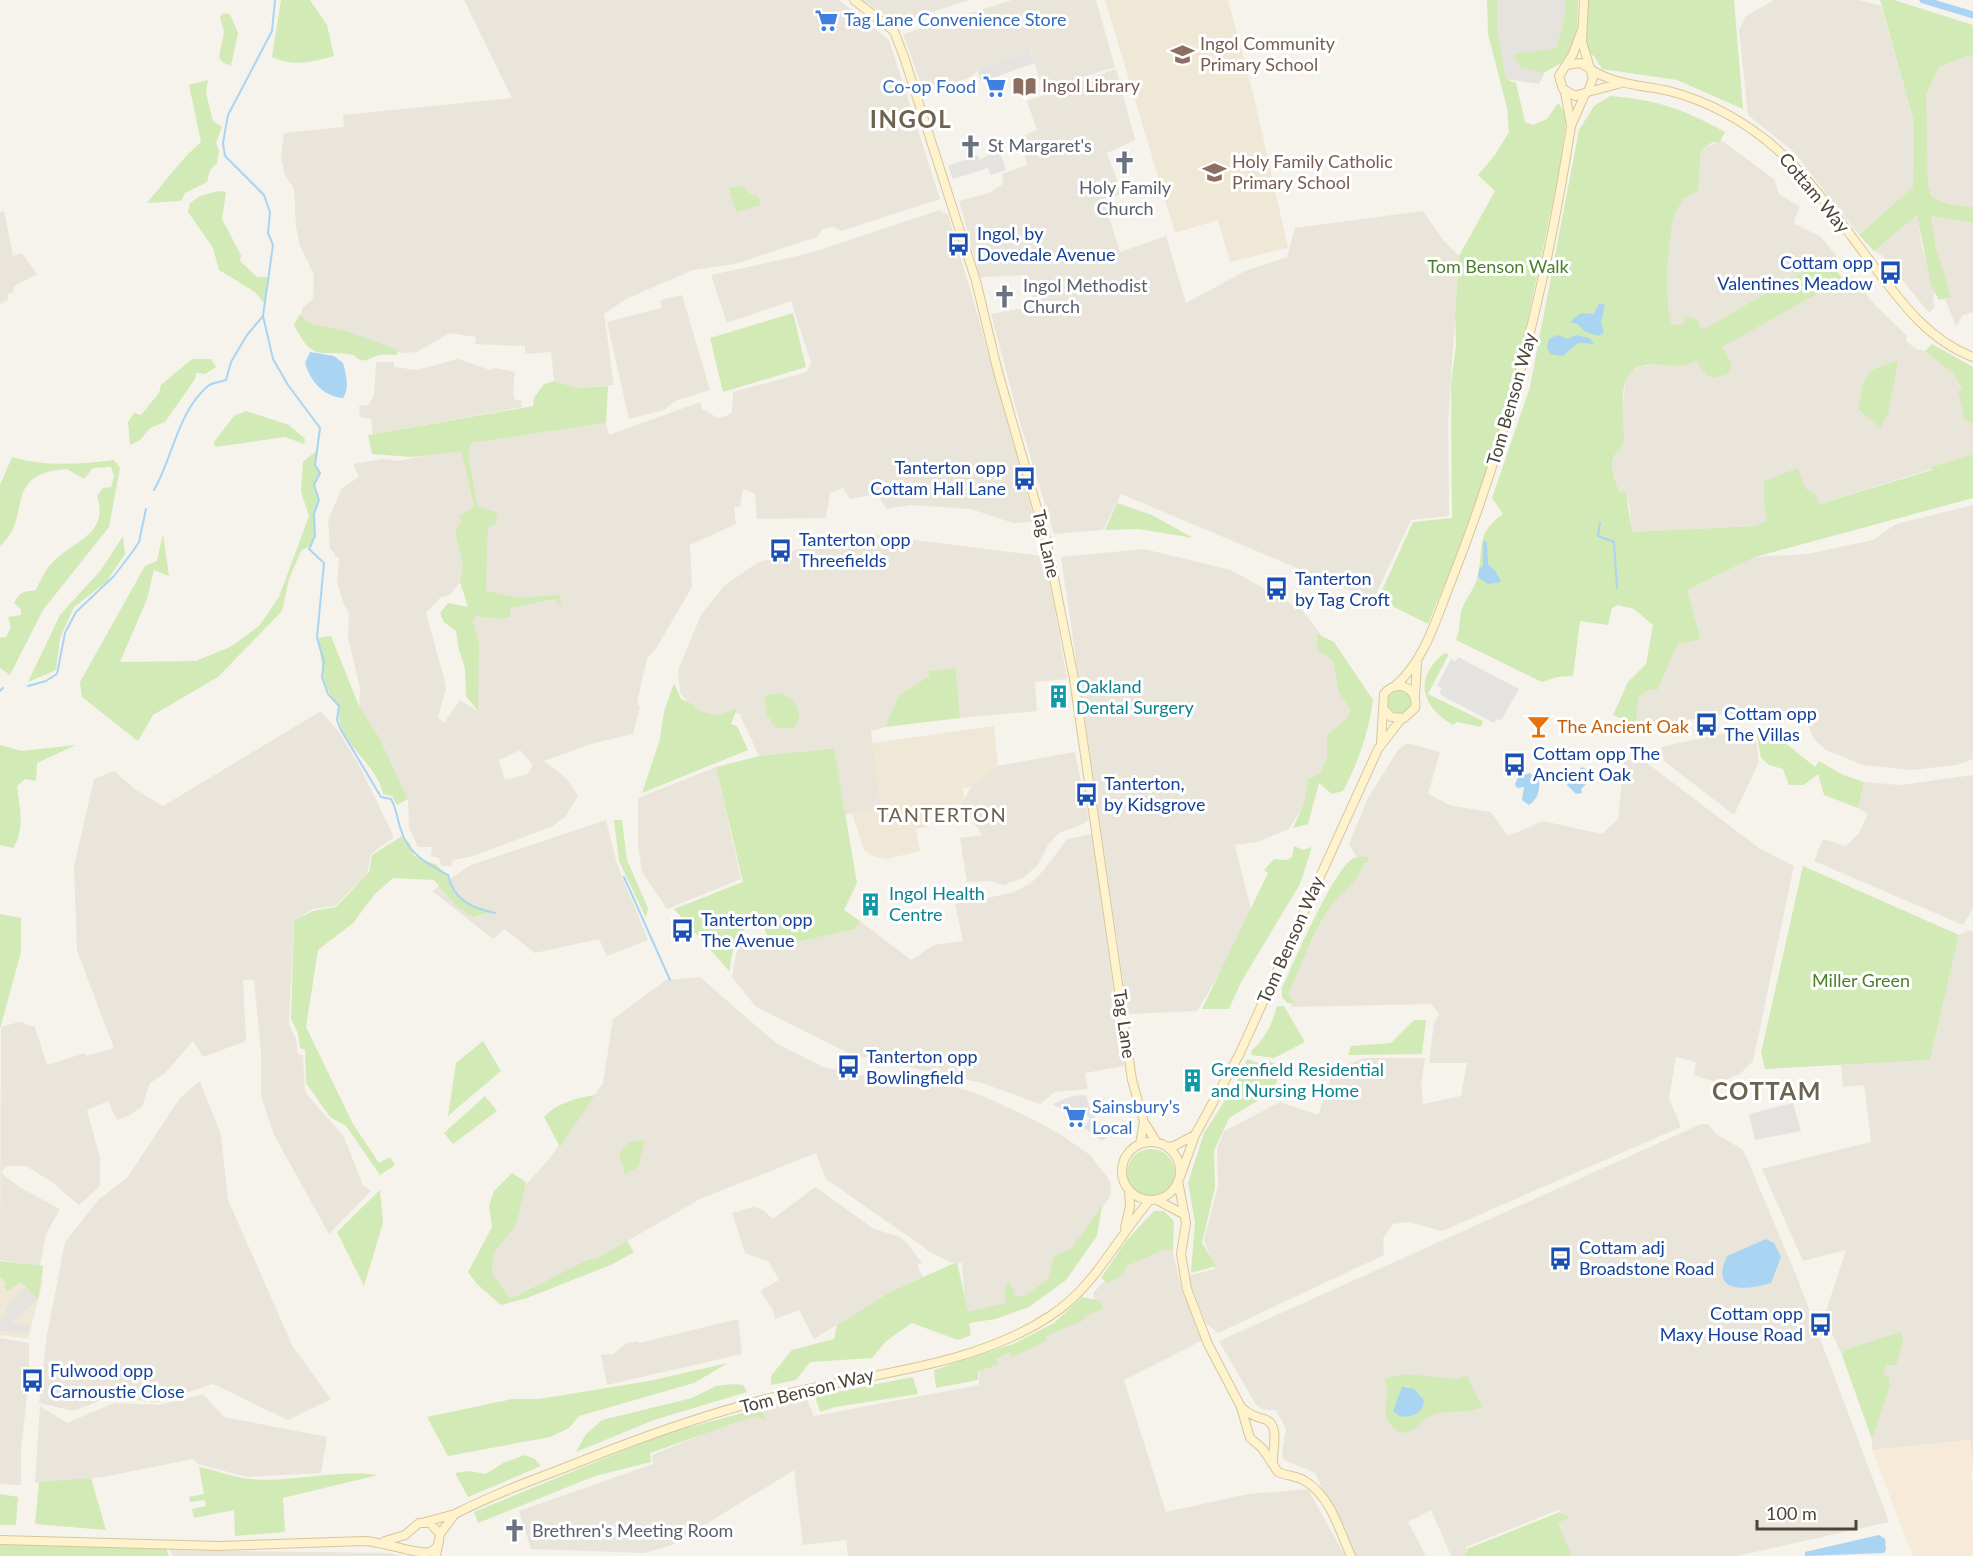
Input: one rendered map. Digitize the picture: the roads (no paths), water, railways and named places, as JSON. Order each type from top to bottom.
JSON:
[{"type":"main road","name":"Tag Lane","points":[[854,0],[894,31],[904,57],[976,281],[998,372],[1047,543],[1074,679],[1132,1080],[1144,1122],[1157,1143]]},
{"type":"main road","points":[[1581,32],[1561,71],[1559,81],[1565,92],[1575,96],[1586,93],[1593,78],[1581,32],[1584,0]]},
{"type":"main road","points":[[1566,65],[1580,63],[1589,68]]},
{"type":"main road","name":"Cottam Way","points":[[1589,68],[1620,84],[1671,92],[1698,101],[1738,121],[1766,140],[1790,163],[1912,314],[1944,342],[1973,357]]},
{"type":"main road","name":"Cottam Way","points":[[1586,93],[1620,84]]},
{"type":"main road","name":"Tom Benson Way","points":[[1565,92],[1571,126]]},
{"type":"main road","name":"Tom Benson Way","points":[[1415,697],[1418,662],[1488,484],[1518,383],[1536,311],[1571,126],[1586,93]]},
{"type":"main road","name":"Tom Benson Way","points":[[1395,686],[1418,662]]},
{"type":"main road","points":[[1395,686],[1410,689],[1415,697],[1412,712],[1402,718],[1391,717],[1384,709],[1384,694],[1395,686]]},
{"type":"main road","name":"Tom Benson Way","points":[[1381,743],[1384,709]]},
{"type":"main road","name":"Tom Benson Way","points":[[1179,1179],[1195,1135],[1234,1064],[1381,743],[1402,718]]},
{"type":"main road","name":"Tag Lane","points":[[1140,1144],[1144,1122]]},
{"type":"main road","points":[[1167,1147],[1174,1146],[1195,1135]]},
{"type":"main road","points":[[1185,1215],[1153,1200],[1140,1198],[1129,1190],[1122,1178],[1124,1160],[1128,1152],[1140,1144],[1157,1143],[1167,1147],[1176,1157],[1179,1179],[1185,1215],[1186,1223],[1181,1254],[1184,1278],[1208,1344],[1242,1407],[1250,1438],[1260,1445],[1278,1472],[1306,1481],[1317,1490],[1330,1510],[1351,1556]]},
{"type":"main road","points":[[1153,1200],[1169,1194],[1179,1179]]},
{"type":"main road","name":"Tom Benson Way","points":[[1124,1232],[1130,1206],[1129,1190]]},
{"type":"main road","name":"Tom Benson Way","points":[[424,1522],[457,1513],[662,1429],[777,1396],[975,1352],[1021,1333],[1052,1316],[1092,1280],[1124,1232],[1153,1200]]},
{"type":"main road","points":[[1242,1407],[1272,1424],[1273,1465]]},
{"type":"main road","points":[[1249,1430],[1253,1422],[1261,1419]]},
{"type":"main road","points":[[1260,1445],[1268,1444],[1273,1438]]},
{"type":"main road","points":[[436,1556],[440,1534],[457,1513]]},
{"type":"main road","points":[[421,1553],[411,1545],[410,1533],[416,1524],[424,1522],[434,1524],[440,1534]]},
{"type":"main road","points":[[0,1540],[220,1546],[381,1542],[410,1533]]},
{"type":"main road","points":[[381,1542],[421,1553],[432,1551],[439,1543]]},
{"type":"water","points":[[1599,303],[1605,305],[1601,322],[1604,333],[1598,336],[1570,322],[1581,313],[1594,314]]},
{"type":"water","points":[[1557,335],[1568,339],[1576,335],[1590,338],[1594,344],[1578,343],[1563,356],[1550,354],[1547,347],[1549,339]]},
{"type":"water","points":[[310,352],[334,356],[343,363],[347,385],[343,398],[329,394],[314,382],[305,363]]},
{"type":"water","points":[[1483,541],[1487,542],[1488,564],[1496,572],[1501,582],[1488,584],[1478,577],[1479,569],[1483,566]]},
{"type":"water","points":[[1582,767],[1586,769],[1591,779],[1581,789],[1582,793],[1576,794],[1567,785],[1570,776]]},
{"type":"water","points":[[1530,773],[1539,780],[1539,788],[1538,794],[1529,805],[1522,800],[1524,787],[1517,788],[1515,784],[1518,777]]},
{"type":"water","points":[[1766,1239],[1774,1243],[1781,1257],[1771,1283],[1742,1288],[1727,1284],[1723,1278],[1723,1269],[1727,1256]]},
{"type":"water","points":[[1402,1387],[1414,1389],[1424,1400],[1421,1410],[1412,1416],[1397,1415],[1393,1411]]},
{"type":"water","points":[[1879,1535],[1885,1539],[1884,1553],[1805,1556],[1805,1552]]},
{"type":"waterway","points":[[154,490],[190,408],[208,386],[226,380],[231,362],[247,335],[263,316],[273,245],[268,233],[270,212],[264,195],[225,156],[223,143],[228,115],[272,31],[275,0]]},
{"type":"waterway","points":[[1923,0],[1973,15]]},
{"type":"waterway","points":[[263,316],[273,359],[288,385],[320,428],[315,465],[320,473],[314,485],[319,500],[314,514],[315,536],[309,549],[324,563],[317,638],[324,661],[322,677],[328,694],[339,706],[337,720],[381,797],[391,799],[408,846],[426,862],[448,875],[454,891],[465,902],[495,913]]},
{"type":"waterway","points":[[28,686],[46,681],[57,674],[65,633],[76,612],[114,576],[133,551],[139,542],[146,509]]},
{"type":"waterway","points":[[1600,523],[1598,536],[1614,542],[1617,588]]},
{"type":"waterway","points":[[0,691],[3,688]]},
{"type":"waterway","points":[[624,877],[670,980]]},
{"type":"place","name":"Tag Lane Convenience Store","points":[[826,20]]},
{"type":"place","name":"Ingol Community Primary School","points":[[1182,54]]},
{"type":"place","name":"Ingol Library","points":[[1024,86]]},
{"type":"place","name":"Co-op Food","points":[[994,87]]},
{"type":"place","name":"St Margaret's","points":[[970,146]]},
{"type":"place","name":"Holy Family Church","points":[[1125,162]]},
{"type":"place","name":"Holy Family Catholic Primary School","points":[[1214,172]]},
{"type":"place","name":"Ingol, by Dovedale Avenue","points":[[959,244]]},
{"type":"place","name":"Cottam opp Valentines Meadow","points":[[1891,273]]},
{"type":"place","name":"Ingol Methodist Church","points":[[1005,296]]},
{"type":"place","name":"Tanterton opp Cottam Hall Lane","points":[[1024,478]]},
{"type":"place","name":"Tanterton opp Threefields","points":[[781,550]]},
{"type":"place","name":"Tanterton by Tag Croft","points":[[1277,589]]},
{"type":"place","name":"Oakland Dental Surgery","points":[[1058,697]]},
{"type":"place","name":"Cottam opp The Villas","points":[[1706,724]]},
{"type":"place","name":"The Ancient Oak","points":[[1539,727]]},
{"type":"place","name":"Cottam opp The Ancient Oak","points":[[1515,764]]},
{"type":"place","name":"Tanterton, by Kidsgrove","points":[[1086,794]]},
{"type":"place","name":"Ingol Health Centre","points":[[871,904]]},
{"type":"place","name":"Tanterton opp The Avenue","points":[[683,930]]},
{"type":"place","name":"Tanterton opp Bowlingfield","points":[[848,1067]]},
{"type":"place","name":"Greenfield Residential and Nursing Home","points":[[1193,1080]]},
{"type":"place","name":"Sainsbury's Local","points":[[1074,1117]]},
{"type":"place","name":"Cottam adj Broadstone Road","points":[[1561,1258]]},
{"type":"place","name":"Cottam opp Maxy House Road","points":[[1821,1324]]},
{"type":"place","name":"Fulwood opp Carnoustie Close","points":[[32,1381]]},
{"type":"place","name":"Brethren's Meeting Room","points":[[514,1531]]},
{"type":"district","name":"INGOL","points":[[911,120]]},
{"type":"district","name":"TANTERTON","points":[[942,815]]},
{"type":"district","name":"COTTAM","points":[[1767,1092]]},
{"type":"park label","name":"Tom Benson Walk","points":[[1498,267]]},
{"type":"park label","name":"Miller Green","points":[[1861,981]]}]
